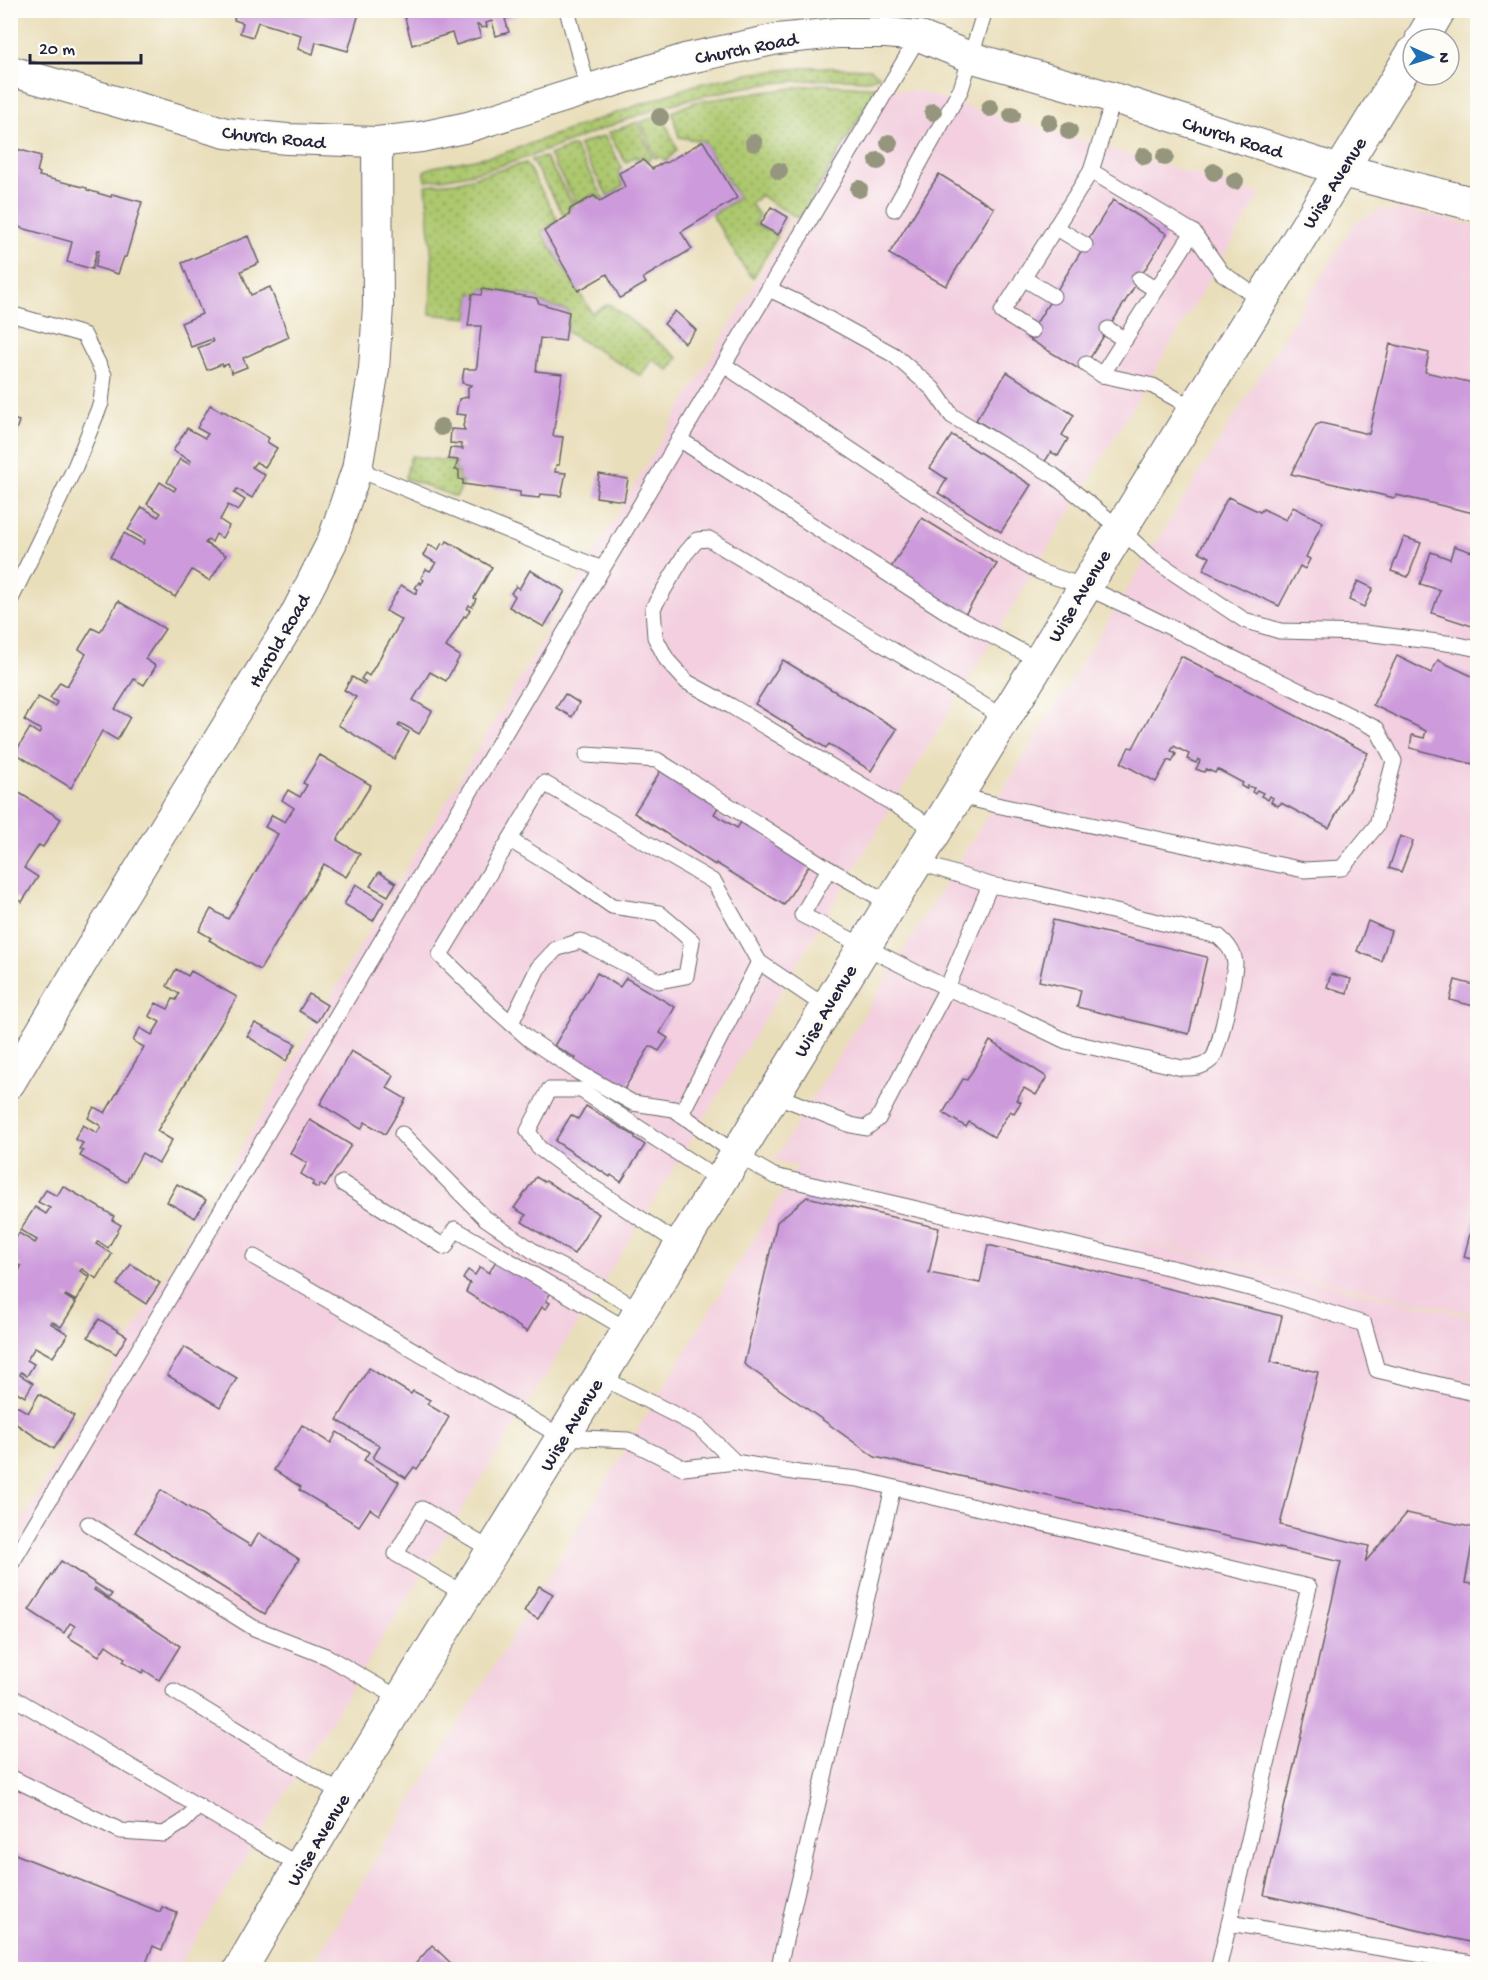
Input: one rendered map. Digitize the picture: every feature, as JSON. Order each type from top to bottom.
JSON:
[{"type":"main road","points":[[1429,27],[1439,10]]},
{"type":"main road","name":"Wise Avenue","points":[[240,1970],[300,1866],[599,1376],[1401,72]]},
{"type":"main road","name":"Church Road","points":[[1340,170],[1478,205]]},
{"type":"street","name":"Church Road","points":[[10,70],[226,133],[299,140],[377,142],[421,137],[468,127],[685,59],[777,39],[837,33],[886,33],[919,36],[970,57],[1114,98],[1340,170]]},
{"type":"street","name":"Harold Road","points":[[10,1083],[295,615],[332,542],[357,469],[374,369],[378,306],[377,142]]},
{"type":"lane","points":[[567,10],[588,89]]},
{"type":"lane","points":[[894,209],[961,89],[985,10]]},
{"type":"lane","points":[[10,1566],[919,36]]},
{"type":"lane","points":[[1032,331],[1002,312],[1092,171],[1114,98]]},
{"type":"lane","points":[[1092,171],[1193,232],[1222,273],[1260,299]]},
{"type":"lane","points":[[1055,227],[1084,245]]},
{"type":"lane","points":[[1102,375],[1193,232]]},
{"type":"lane","points":[[1023,278],[1053,296]]},
{"type":"lane","points":[[1138,279],[1156,290]]},
{"type":"lane","points":[[769,289],[894,355],[933,389],[952,416],[1053,475],[1119,528],[1153,559],[1244,620],[1280,631],[1365,633],[1478,649]]},
{"type":"lane","points":[[10,314],[84,335],[104,375],[100,403],[75,467],[10,601]]},
{"type":"lane","points":[[1108,329],[1125,340]]},
{"type":"lane","points":[[724,364],[993,545],[1040,572],[1083,586],[1125,604],[1377,729],[1394,761],[1377,825],[1342,868],[1304,870],[956,795]]},
{"type":"lane","points":[[1086,364],[1102,375],[1153,386],[1193,408]]},
{"type":"lane","points":[[679,440],[950,614],[1038,660]]},
{"type":"lane","points":[[357,469],[602,569]]},
{"type":"lane","points":[[935,829],[687,682],[667,660],[655,637],[652,608],[685,554],[697,540],[709,539],[1003,717]]},
{"type":"lane","points":[[587,755],[657,760],[889,903]]},
{"type":"lane","points":[[728,1167],[674,1109],[633,1103],[578,1072],[529,1039],[440,955],[544,783],[714,882],[759,962],[826,1007]]},
{"type":"lane","points":[[510,840],[574,879],[612,906],[659,913],[692,941],[686,975],[659,981],[580,941],[556,949],[538,968],[510,1023]]},
{"type":"lane","points":[[829,868],[802,915],[947,988],[1066,1041],[1182,1068],[1201,1067],[1214,1057],[1222,1031],[1235,962],[1229,946],[1218,936],[1035,893],[990,885],[915,861]]},
{"type":"lane","points":[[773,1094],[851,1125],[866,1128],[878,1119],[947,988],[990,885]]},
{"type":"lane","points":[[681,1114],[759,962]]},
{"type":"lane","points":[[681,1245],[591,1186],[539,1148],[528,1131],[549,1090],[581,1090],[728,1167],[1189,1272],[1364,1324],[1377,1370],[1478,1394]]},
{"type":"lane","points":[[402,1134],[485,1218],[542,1257],[601,1287],[634,1320]]},
{"type":"lane","points":[[342,1183],[445,1247],[456,1229],[634,1320]]},
{"type":"lane","points":[[254,1257],[562,1437],[628,1440],[684,1468],[735,1462],[799,1473],[858,1479],[1309,1587],[1218,1970]]},
{"type":"lane","points":[[599,1376],[699,1427],[735,1462]]},
{"type":"lane","points":[[778,1970],[893,1488]]},
{"type":"lane","points":[[466,1595],[396,1554],[422,1509],[493,1551]]},
{"type":"lane","points":[[88,1524],[254,1628],[328,1657],[402,1700]]},
{"type":"lane","points":[[174,1691],[344,1795]]},
{"type":"lane","points":[[10,1701],[14,1698],[300,1866]]},
{"type":"lane","points":[[10,1777],[122,1831],[164,1834],[183,1822],[199,1806]]},
{"type":"lane","points":[[1229,1923],[1478,1964]]},
{"type":"shaded area","points":[[887,89],[916,91],[1261,194],[681,1157],[177,1969],[11,1970],[11,1539],[355,955],[852,120]]},
{"type":"shaded area","points":[[1380,210],[1407,210],[1477,226],[1477,1315],[943,1198],[1477,1318],[1477,1969],[309,1970],[798,1166],[774,1160],[1354,223]]},
{"type":"green space","points":[[811,67],[870,69],[879,75],[868,80],[792,81],[763,84],[695,98],[656,109],[514,162],[456,177],[426,181],[424,171],[433,167],[501,154],[695,85],[747,74]]},
{"type":"green space","points":[[821,84],[877,88],[800,219],[761,195],[751,204],[759,215],[755,224],[778,236],[753,278],[743,266],[712,215],[739,198],[703,141],[679,137],[672,112],[695,102]]},
{"type":"green space","points":[[662,114],[677,150],[666,161],[660,157],[655,158],[641,122]]},
{"type":"green space","points":[[638,122],[652,157],[647,161],[643,156],[637,159],[636,156],[626,163],[608,133]]},
{"type":"green space","points":[[604,136],[622,167],[618,172],[623,186],[608,196],[578,145]]},
{"type":"green space","points":[[574,146],[604,198],[600,199],[595,194],[577,203],[549,155]]},
{"type":"green space","points":[[545,157],[574,205],[569,208],[570,212],[564,215],[531,160]]},
{"type":"green space","points":[[526,163],[558,220],[542,233],[592,313],[609,304],[678,358],[669,371],[652,359],[641,376],[567,332],[569,311],[541,303],[536,297],[482,288],[481,295],[471,293],[468,318],[430,314],[432,259],[426,185],[456,182]]},
{"type":"green space","points":[[411,456],[457,462],[454,470],[458,471],[459,480],[463,485],[456,497],[405,478]]},
{"type":"building","points":[[222,10],[360,10],[348,51],[316,42],[313,54],[298,49],[301,35],[258,22],[253,37],[240,33],[243,23],[234,20],[235,15]]},
{"type":"building","points":[[403,10],[517,10],[519,15],[505,19],[509,32],[496,36],[492,21],[486,23],[487,27],[481,28],[477,25],[481,37],[456,45],[452,33],[412,45]]},
{"type":"building","points":[[703,141],[737,198],[681,232],[692,249],[643,278],[646,283],[620,298],[607,274],[578,291],[544,231],[569,215],[570,209],[575,206],[594,196],[600,201],[625,187],[619,173],[643,160],[652,169]]},
{"type":"building","points":[[14,148],[41,156],[37,172],[40,173],[39,176],[87,188],[87,190],[111,197],[112,194],[142,202],[126,257],[124,257],[118,274],[95,267],[99,251],[97,250],[92,269],[67,262],[72,242],[18,227],[10,252],[10,161]]},
{"type":"building","points":[[939,174],[994,208],[946,286],[889,254]]},
{"type":"building","points":[[1113,200],[1167,234],[1082,371],[1027,338]]},
{"type":"building","points":[[771,207],[788,217],[778,235],[760,225]]},
{"type":"building","points":[[248,236],[259,263],[241,271],[251,295],[270,287],[289,337],[243,358],[247,367],[232,373],[228,364],[223,366],[222,364],[207,370],[198,348],[213,342],[212,339],[191,347],[181,323],[202,314],[182,263]]},
{"type":"building","points":[[482,289],[536,298],[539,303],[569,312],[565,341],[540,338],[536,371],[562,374],[553,436],[563,437],[559,465],[556,465],[555,472],[566,473],[561,496],[540,494],[539,498],[520,496],[520,492],[463,484],[463,480],[459,479],[459,470],[455,470],[458,460],[448,459],[450,448],[463,449],[461,444],[450,443],[451,429],[465,430],[463,426],[466,415],[456,414],[459,399],[468,397],[468,387],[472,385],[462,383],[464,369],[476,369],[477,365],[481,326],[468,326],[472,294],[481,295]]},
{"type":"building","points":[[675,311],[696,330],[685,343],[664,324]]},
{"type":"building","points":[[1390,344],[1429,353],[1425,372],[1478,384],[1478,514],[1291,474],[1316,425],[1321,423],[1369,434]]},
{"type":"building","points":[[1007,372],[1074,415],[1062,435],[1068,439],[1058,456],[1051,452],[1044,463],[976,420]]},
{"type":"building","points":[[210,405],[269,438],[267,442],[277,448],[265,467],[256,462],[252,467],[265,475],[252,498],[237,489],[234,493],[245,500],[238,511],[228,505],[220,520],[229,526],[222,538],[216,534],[212,542],[208,540],[205,543],[226,555],[210,581],[192,570],[175,597],[110,557],[124,533],[143,544],[145,540],[128,530],[142,507],[158,517],[161,513],[147,504],[160,482],[174,491],[176,488],[167,482],[180,459],[189,464],[191,461],[173,451],[187,428],[205,438],[208,434],[197,428]]},
{"type":"building","points":[[10,418],[19,421],[11,447],[10,447]]},
{"type":"building","points":[[952,435],[1031,485],[1001,532],[938,493],[947,479],[930,468]]},
{"type":"building","points":[[599,474],[628,479],[624,501],[596,497]]},
{"type":"building","points":[[1228,497],[1260,512],[1263,509],[1286,520],[1293,507],[1323,522],[1306,557],[1310,559],[1305,569],[1300,566],[1279,606],[1203,570],[1210,557],[1199,552]]},
{"type":"building","points":[[922,518],[997,564],[964,616],[890,569]]},
{"type":"building","points":[[1404,537],[1421,543],[1408,577],[1391,571]]},
{"type":"building","points":[[447,541],[492,567],[474,598],[476,599],[472,607],[469,605],[467,609],[470,610],[446,647],[460,656],[446,681],[430,672],[413,700],[432,711],[419,734],[400,723],[398,726],[409,732],[394,759],[338,725],[356,697],[344,690],[352,677],[364,684],[366,682],[361,679],[365,673],[369,676],[402,620],[386,611],[401,585],[416,594],[418,589],[415,588],[419,582],[421,584],[424,580],[421,578],[426,569],[430,571],[436,563],[423,555],[429,545],[438,550],[442,543],[445,545]]},
{"type":"building","points":[[1454,546],[1478,554],[1478,628],[1432,613],[1440,590],[1420,584],[1431,552],[1450,559]]},
{"type":"building","points":[[530,570],[565,591],[544,627],[509,607],[515,596],[511,593],[516,586],[519,589]]},
{"type":"building","points":[[1358,581],[1373,588],[1364,607],[1349,600]]},
{"type":"building","points":[[118,601],[165,629],[145,659],[156,666],[144,685],[134,679],[115,709],[130,717],[117,740],[102,731],[71,788],[15,753],[30,728],[39,734],[41,730],[24,720],[38,697],[55,706],[57,702],[50,698],[60,682],[67,686],[86,654],[79,649],[92,628],[100,632]]},
{"type":"building","points":[[1181,656],[1368,753],[1329,828],[1281,803],[1278,806],[1271,802],[1273,798],[1270,796],[1268,800],[1261,796],[1263,793],[1257,790],[1255,794],[1252,792],[1254,788],[1248,786],[1246,789],[1241,786],[1243,783],[1217,769],[1215,773],[1206,769],[1204,772],[1196,769],[1200,761],[1198,759],[1196,763],[1187,759],[1189,754],[1174,746],[1171,751],[1176,754],[1172,762],[1168,760],[1156,782],[1121,763],[1129,747],[1133,748]]},
{"type":"building","points":[[1397,656],[1431,673],[1438,660],[1478,679],[1472,694],[1478,697],[1478,761],[1474,759],[1473,764],[1410,748],[1412,735],[1424,738],[1426,731],[1373,705]]},
{"type":"building","points":[[783,660],[897,729],[871,771],[829,744],[826,748],[755,704]]},
{"type":"building","points":[[565,694],[579,703],[572,717],[556,708]]},
{"type":"building","points":[[320,755],[371,785],[337,840],[360,854],[346,877],[324,864],[260,970],[209,940],[211,938],[199,931],[211,909],[228,919],[278,834],[265,827],[272,815],[285,822],[294,808],[282,800],[288,790],[300,797],[307,785],[303,783]]},
{"type":"building","points":[[661,770],[720,804],[714,814],[737,828],[742,821],[810,864],[784,905],[716,863],[715,865],[634,813]]},
{"type":"building","points":[[10,787],[61,819],[43,847],[39,845],[24,868],[38,877],[22,902],[10,894]]},
{"type":"building","points":[[1400,836],[1413,841],[1401,872],[1389,868]]},
{"type":"building","points":[[379,872],[396,883],[388,896],[370,886]]},
{"type":"building","points":[[356,884],[384,902],[373,921],[344,904]]},
{"type":"building","points":[[1053,920],[1207,957],[1189,1034],[1077,1007],[1081,990],[1039,981]]},
{"type":"building","points":[[1368,921],[1391,931],[1381,961],[1357,951]]},
{"type":"building","points":[[176,969],[188,976],[191,971],[237,997],[157,1131],[172,1140],[159,1163],[142,1153],[126,1182],[80,1156],[83,1151],[79,1149],[83,1143],[75,1139],[83,1125],[97,1133],[101,1126],[88,1118],[94,1107],[105,1113],[144,1047],[133,1041],[140,1028],[152,1035],[160,1022],[149,1016],[156,1003],[168,1009],[173,999],[176,1000],[179,994],[167,986]]},
{"type":"building","points":[[597,973],[620,987],[626,978],[675,1007],[660,1033],[668,1038],[659,1051],[650,1046],[622,1093],[573,1063],[576,1058],[554,1046]]},
{"type":"building","points":[[1331,974],[1351,979],[1347,993],[1327,987]]},
{"type":"building","points":[[1455,980],[1478,986],[1478,1007],[1450,1000]]},
{"type":"building","points":[[309,994],[327,1005],[317,1022],[299,1011]]},
{"type":"building","points":[[255,1023],[296,1044],[286,1061],[247,1036]]},
{"type":"building","points":[[990,1041],[1047,1077],[1036,1095],[1024,1088],[1016,1100],[1021,1102],[1014,1113],[1010,1111],[994,1137],[969,1122],[966,1127],[943,1113],[963,1079],[967,1080]]},
{"type":"building","points":[[351,1051],[394,1076],[387,1088],[406,1099],[385,1134],[365,1122],[361,1129],[320,1104]]},
{"type":"building","points":[[586,1106],[635,1136],[645,1145],[621,1182],[555,1141],[571,1115],[578,1119]]},
{"type":"building","points":[[310,1120],[351,1145],[325,1187],[320,1184],[318,1188],[312,1185],[314,1182],[301,1174],[307,1163],[290,1153]]},
{"type":"building","points":[[536,1177],[599,1214],[574,1254],[522,1222],[526,1215],[514,1208]]},
{"type":"building","points":[[177,1184],[206,1200],[195,1218],[167,1202]]},
{"type":"building","points":[[63,1186],[114,1216],[112,1220],[121,1225],[108,1248],[98,1241],[96,1244],[112,1254],[97,1279],[82,1269],[80,1271],[90,1277],[76,1301],[65,1296],[76,1303],[61,1327],[51,1321],[50,1323],[68,1334],[53,1357],[35,1347],[27,1360],[34,1364],[27,1376],[21,1372],[20,1375],[33,1383],[25,1397],[10,1388],[10,1264],[20,1269],[21,1266],[10,1260],[10,1247],[19,1233],[35,1243],[37,1240],[20,1230],[35,1207],[46,1214],[50,1208],[38,1202],[46,1190],[57,1196]]},
{"type":"building","points":[[807,1197],[939,1228],[929,1273],[980,1283],[988,1245],[1282,1316],[1271,1362],[1318,1372],[1280,1525],[1369,1546],[1365,1562],[1407,1513],[1475,1528],[1465,1583],[1478,1585],[1478,1944],[1264,1895],[1341,1562],[875,1457],[744,1364],[777,1222]]},
{"type":"building","points":[[1475,1214],[1478,1215],[1478,1261],[1464,1257]]},
{"type":"building","points":[[497,1259],[551,1292],[546,1301],[550,1303],[546,1309],[542,1307],[527,1332],[466,1292],[470,1283],[463,1279],[468,1270],[475,1275],[480,1267],[489,1273]]},
{"type":"building","points":[[131,1264],[160,1283],[146,1304],[117,1285]]},
{"type":"building","points":[[99,1319],[127,1336],[116,1354],[88,1337]]},
{"type":"building","points":[[184,1347],[237,1378],[220,1407],[167,1375]]},
{"type":"building","points":[[369,1368],[411,1394],[413,1391],[430,1400],[427,1404],[449,1417],[429,1452],[417,1469],[414,1467],[406,1478],[373,1458],[380,1446],[337,1420]]},
{"type":"building","points":[[39,1394],[74,1416],[54,1449],[10,1420],[10,1410],[14,1404],[28,1413]]},
{"type":"building","points":[[302,1425],[331,1443],[337,1432],[369,1452],[364,1460],[399,1482],[379,1515],[370,1509],[359,1526],[299,1490],[301,1487],[274,1470]]},
{"type":"building","points":[[161,1490],[251,1546],[259,1533],[299,1559],[265,1614],[135,1532]]},
{"type":"building","points":[[61,1561],[112,1594],[109,1598],[95,1588],[94,1590],[180,1646],[159,1680],[144,1670],[142,1673],[123,1661],[125,1658],[106,1645],[99,1656],[68,1637],[75,1626],[70,1623],[64,1633],[29,1610]]},
{"type":"building","points":[[539,1586],[553,1594],[538,1619],[524,1611]]},
{"type":"building","points":[[10,1852],[160,1912],[162,1907],[177,1913],[162,1950],[153,1946],[143,1970],[10,1970]]},
{"type":"building","points":[[432,1945],[458,1970],[410,1970]]}]
